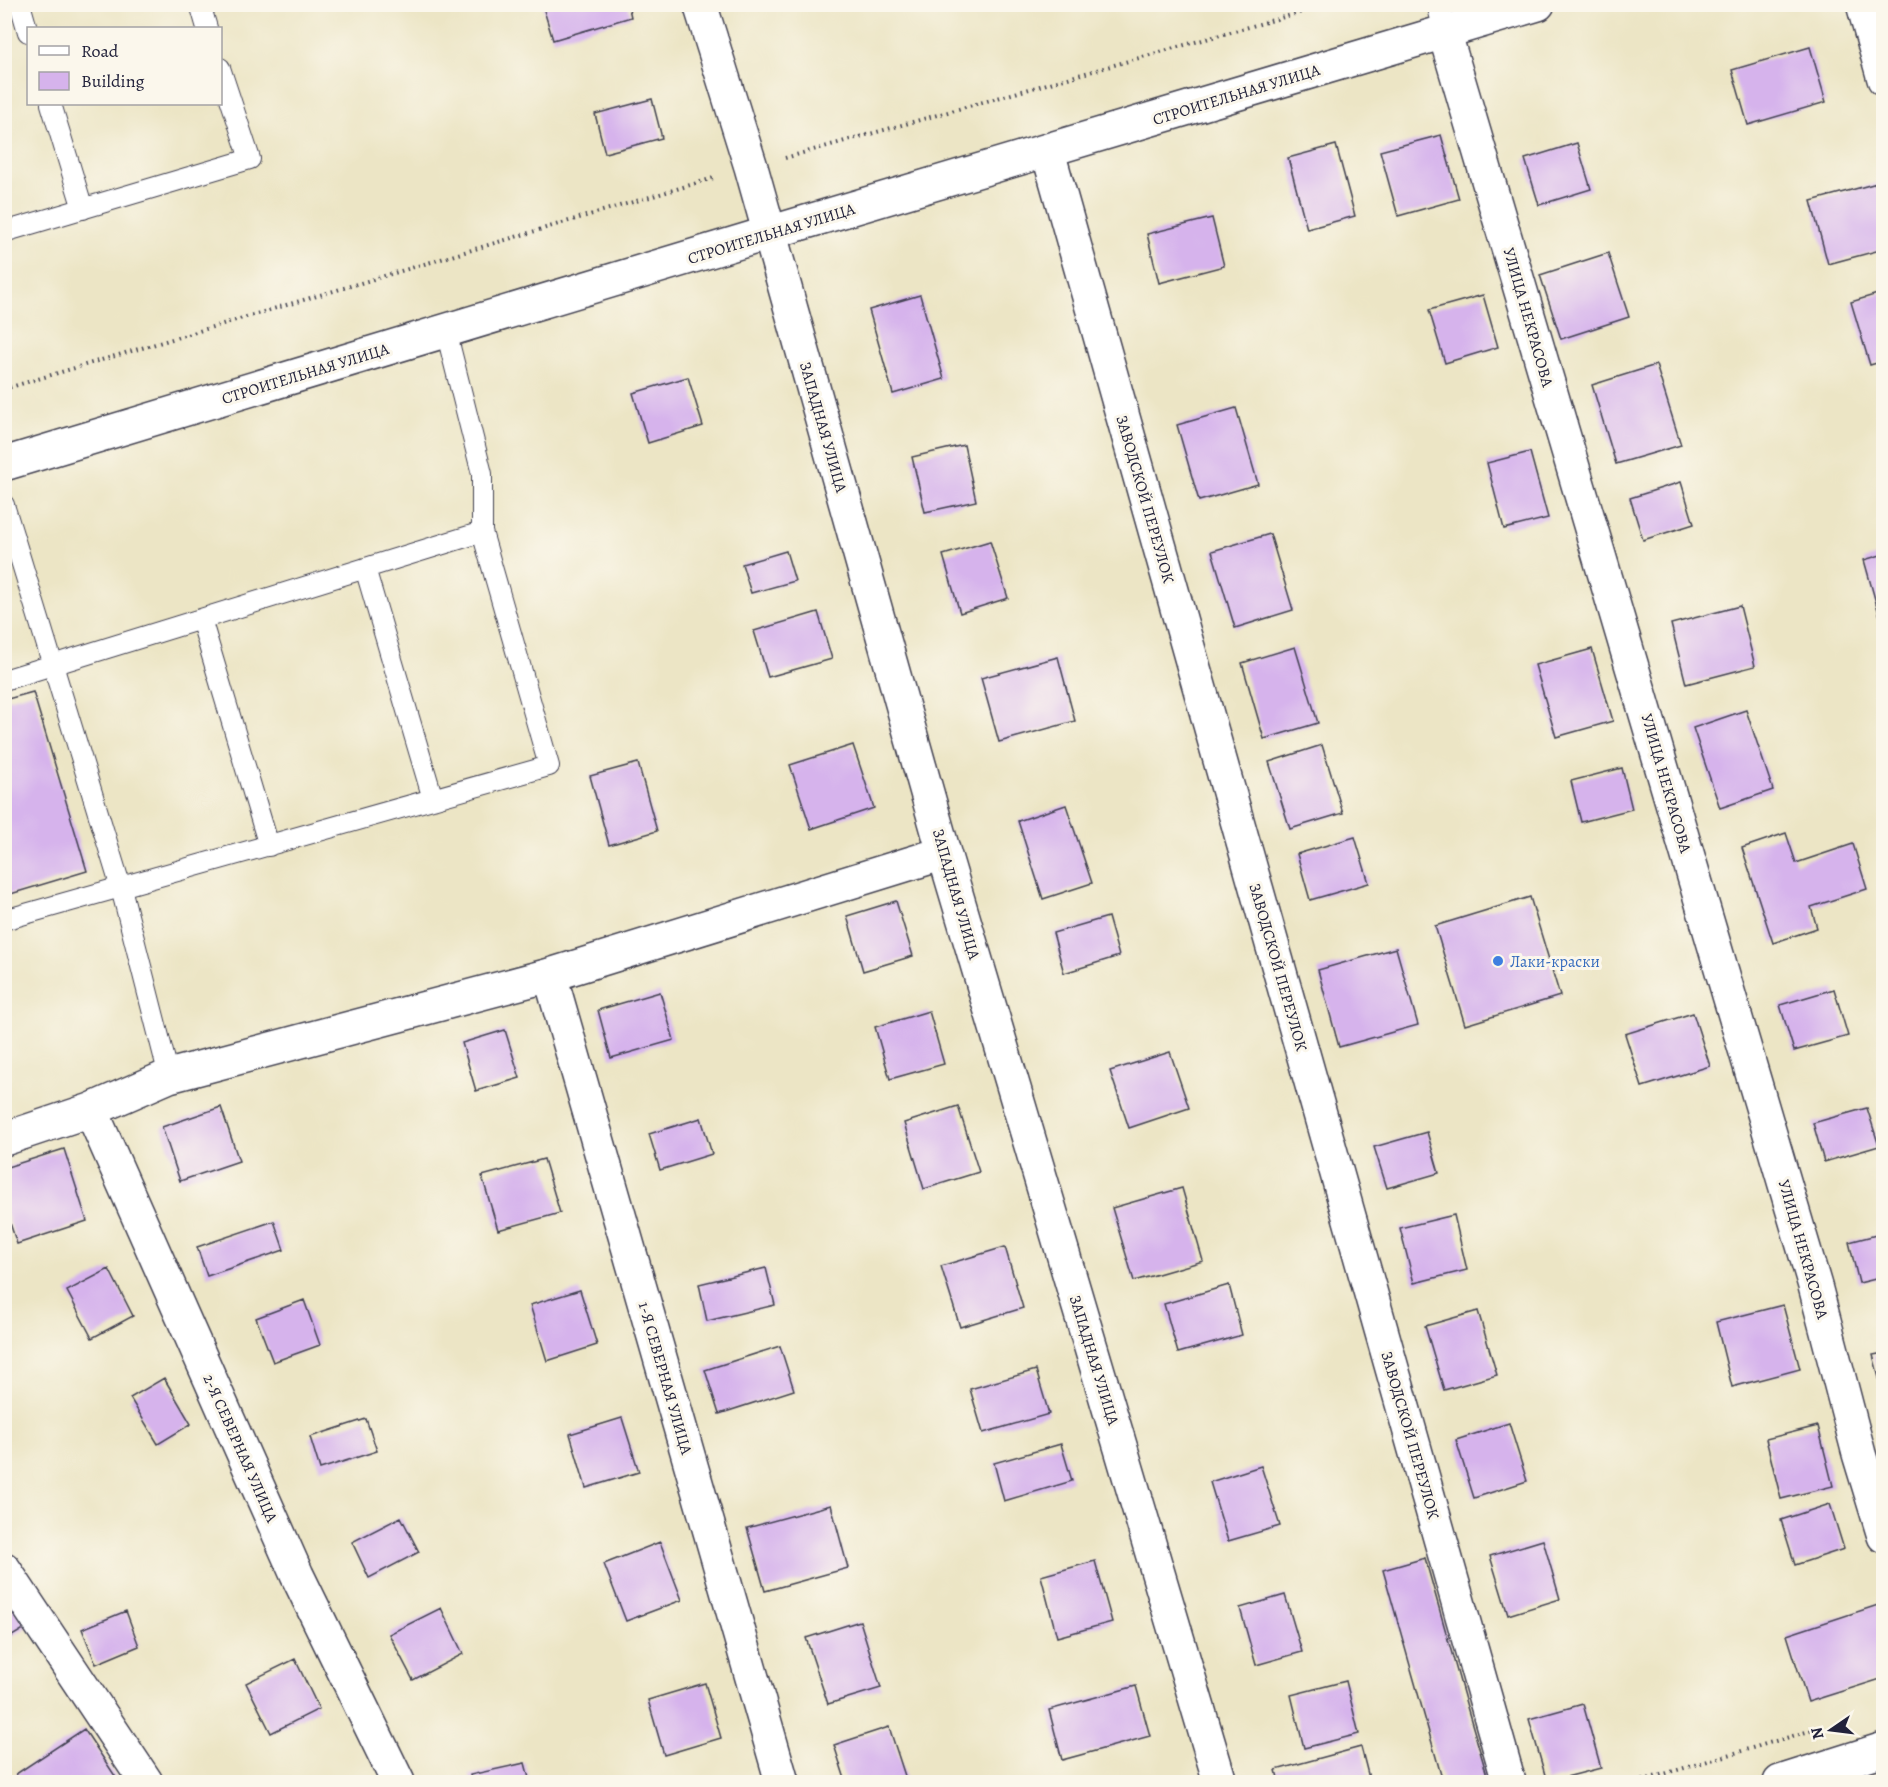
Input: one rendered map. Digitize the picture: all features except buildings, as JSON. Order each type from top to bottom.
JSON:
[{"type":"street","name":"ЗАПАДНАЯ УЛИЦА","points":[[700,4],[751,167],[944,853],[1220,1782]]},
{"type":"street","name":"СТРОИТЕЛЬНАЯ УЛИЦА","points":[[4,464],[769,233],[1048,152],[1441,18],[1538,4]]},
{"type":"street","points":[[1863,4],[1884,79]]},
{"type":"street","name":"УЛИЦА НЕКРАСОВА","points":[[1441,18],[1815,1286],[1859,1454],[1884,1536]]},
{"type":"street","name":"ЗАВОДСКОЙ ПЕРЕУЛОК","points":[[1048,152],[1509,1782]]},
{"type":"street","points":[[4,1139],[91,1110],[169,1076],[550,975],[944,853]]},
{"type":"street","name":"1-Я СЕВЕРНАЯ УЛИЦА","points":[[550,975],[782,1782]]},
{"type":"street","name":"2-Я СЕВЕРНАЯ УЛИЦА","points":[[91,1110],[297,1575],[398,1782]]},
{"type":"street","points":[[4,1569],[146,1782]]},
{"type":"street","points":[[1780,1782],[1884,1749]]},
{"type":"lane","points":[[20,4],[27,28]]},
{"type":"lane","points":[[200,4],[207,27]]},
{"type":"lane","points":[[4,232],[250,159],[222,74]]},
{"type":"lane","points":[[51,105],[83,209]]},
{"type":"lane","points":[[4,921],[549,766],[482,532],[483,474],[446,331]]},
{"type":"lane","points":[[4,505],[121,888],[169,1076]]},
{"type":"lane","points":[[4,680],[482,532]]},
{"type":"lane","points":[[365,568],[433,799]]},
{"type":"lane","points":[[201,619],[268,846]]},
{"type":"path","points":[[4,389],[751,167],[1330,4]]},
{"type":"path","points":[[1637,1782],[1827,1725]]},
{"type":"place","name":"Лаки-краски","points":[[1498,961]]}]
